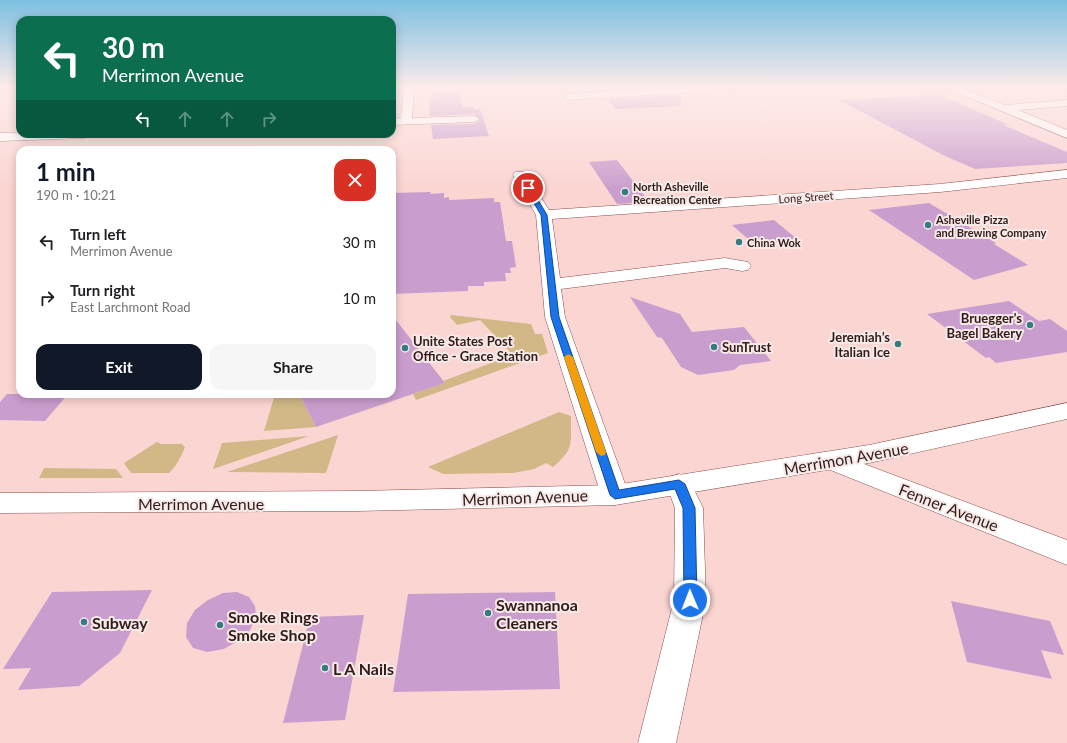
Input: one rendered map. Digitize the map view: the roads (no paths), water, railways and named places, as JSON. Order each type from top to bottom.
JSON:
[{"type":"street","points":[[396,122],[413,122]]},
{"type":"street","points":[[1037,122],[1067,134]]},
{"type":"street","points":[[0,137],[16,136]]},
{"type":"street","name":"Long Street","points":[[544,215],[940,188],[1067,174]]},
{"type":"street","points":[[520,175],[544,215],[555,317],[615,495]]},
{"type":"street","points":[[551,285],[725,263],[742,266]]},
{"type":"street","name":"Merrimon Avenue","points":[[0,503],[328,502],[615,495],[832,461],[917,445],[1067,411]]},
{"type":"street","name":"Fenner Avenue","points":[[832,461],[1067,553]]},
{"type":"street","points":[[657,743],[690,600],[689,508],[679,484]]},
{"type":"place","name":"North Asheville Recreation Center","points":[[625,192]]},
{"type":"place","name":"Asheville Pizza and Brewing Company","points":[[928,225]]},
{"type":"place","name":"China Wok","points":[[739,242]]},
{"type":"place","name":"Bruegger's Bagel Bakery","points":[[1030,325]]},
{"type":"place","name":"Jeremiah’s Italian Ice","points":[[898,344]]},
{"type":"place","name":"SunTrust","points":[[714,347]]},
{"type":"place","name":"Unite States Post Office - Grace Station","points":[[405,348]]},
{"type":"place","name":"Swannanoa Cleaners","points":[[488,613]]},
{"type":"place","name":"Subway","points":[[84,622]]},
{"type":"place","name":"Smoke Rings Smoke Shop","points":[[220,625]]},
{"type":"place","name":"L A Nails","points":[[325,668]]}]
